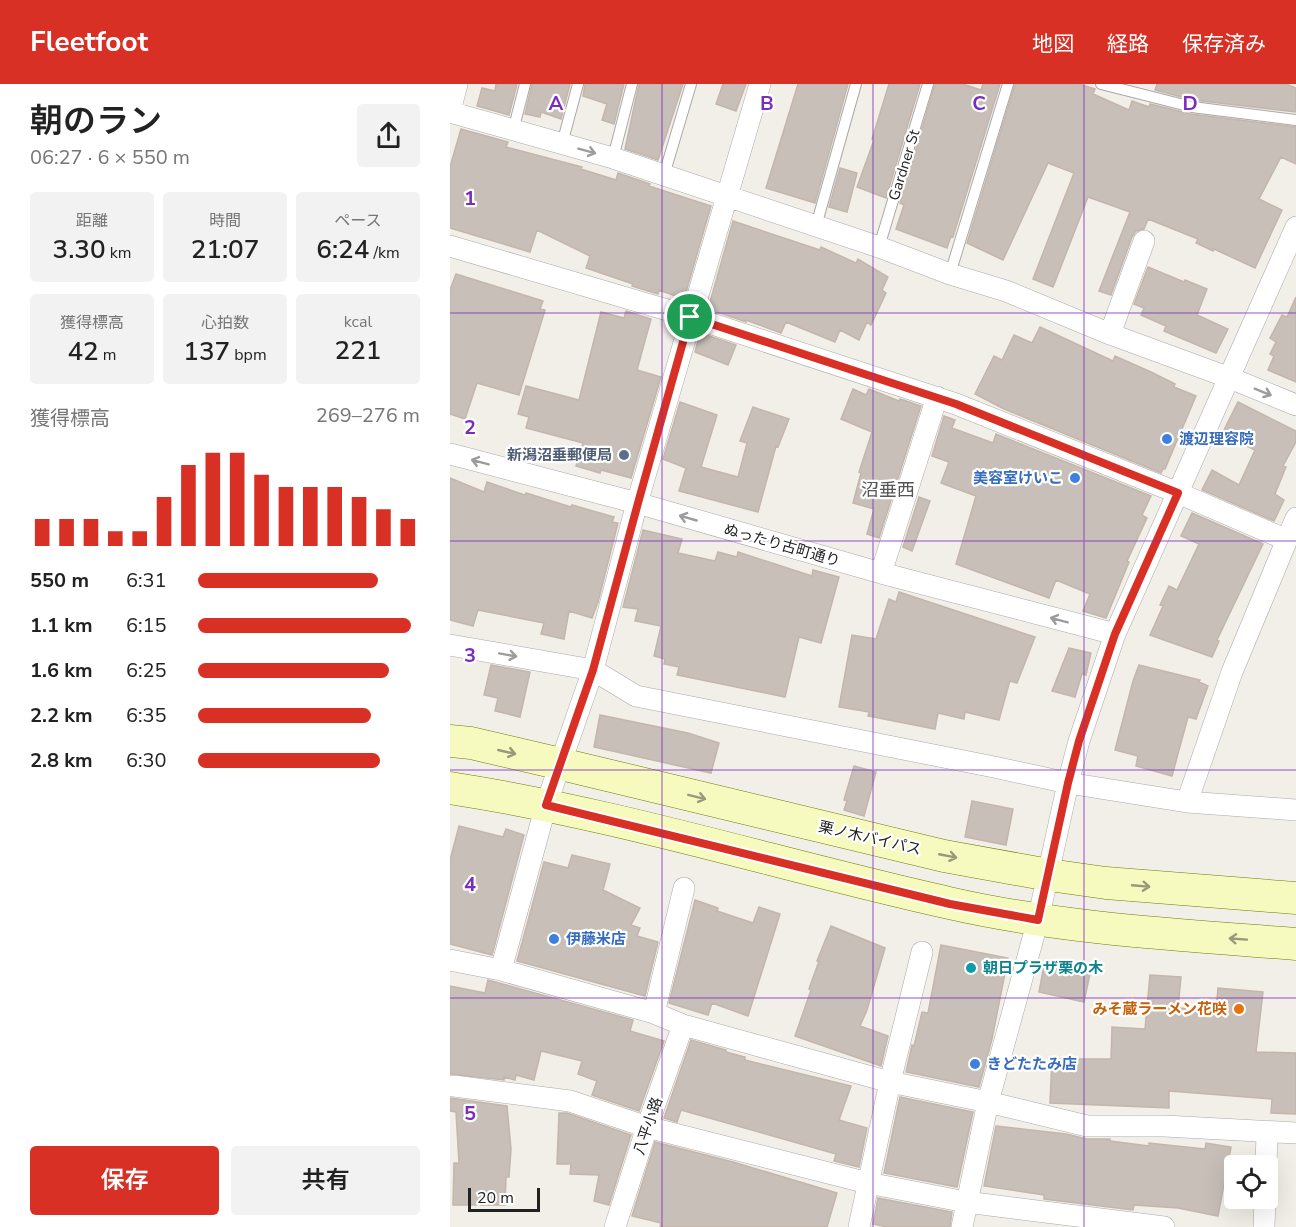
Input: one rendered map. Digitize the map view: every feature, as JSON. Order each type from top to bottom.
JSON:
[{"type":"main road","name":"栗ノ木バイパス","points":[[450,741],[471,743],[944,856],[1106,883],[1296,898]]},
{"type":"main road","points":[[450,788],[546,805],[950,904],[1038,920],[1114,929],[1296,944]]},
{"type":"street","points":[[458,84],[450,112],[613,158],[879,246],[950,274],[1006,291],[1110,334],[1296,405]]},
{"type":"street","points":[[501,970],[546,805],[593,670],[690,317],[760,84]]},
{"type":"street","points":[[962,1227],[988,1102],[1038,920],[1079,741],[1115,634],[1296,227]]},
{"type":"street","points":[[1110,334],[1144,241]]},
{"type":"street","points":[[450,246],[690,317],[937,397],[1178,493],[1287,540]]},
{"type":"street","points":[[881,573],[937,397]]},
{"type":"street","name":"ぬったり古町通り","points":[[450,454],[638,503],[881,573],[1115,634]]},
{"type":"street","points":[[1187,802],[1233,672],[1296,518]]},
{"type":"street","points":[[450,645],[593,670],[636,696],[1068,783],[1187,802],[1296,810]]},
{"type":"street","points":[[654,1013],[684,888]]},
{"type":"street","points":[[859,1227],[890,1082],[922,952]]},
{"type":"street","points":[[450,960],[501,970],[654,1013],[683,1025],[890,1082],[1088,1126],[1164,1126],[1296,1133]]},
{"type":"street","name":"八平小路","points":[[615,1227],[683,1025]]},
{"type":"street","points":[[454,1086],[570,1101],[647,1127],[868,1184],[966,1202],[1164,1227]]},
{"type":"street","points":[[1266,1155],[1267,1132]]},
{"type":"street","points":[[1264,1227],[1265,1209]]},
{"type":"lane","points":[[513,131],[525,84]]},
{"type":"lane","points":[[562,144],[578,84]]},
{"type":"lane","points":[[613,158],[632,84]]},
{"type":"lane","points":[[664,175],[691,84]]},
{"type":"lane","points":[[816,226],[856,84]]},
{"type":"lane","name":"Gardner St","points":[[879,246],[928,84]]},
{"type":"lane","points":[[950,274],[1008,84]]},
{"type":"lane","points":[[1101,84],[1192,107],[1296,120]]},
{"type":"building","points":[[496,84],[517,84],[509,115],[477,106],[482,88],[495,91]]},
{"type":"building","points":[[532,84],[570,84],[561,119],[541,112],[540,117],[525,114]]},
{"type":"building","points":[[585,84],[624,84],[614,124],[602,120],[607,104],[583,96]]},
{"type":"building","points":[[639,84],[683,84],[658,160],[625,149]]},
{"type":"building","points":[[723,84],[746,84],[736,111],[716,104]]},
{"type":"building","points":[[798,84],[848,84],[815,203],[766,188]]},
{"type":"building","points":[[889,84],[920,84],[886,198],[857,187],[874,140],[872,139]]},
{"type":"building","points":[[935,84],[963,84],[981,90],[983,84],[1000,84],[953,237],[951,236],[947,248],[896,229],[904,205],[900,203]]},
{"type":"building","points":[[1015,84],[1079,84],[1095,89],[1093,94],[1129,110],[1132,101],[1149,107],[1150,104],[1191,114],[1296,127],[1296,164],[1281,157],[1259,199],[1282,210],[1255,268],[1196,243],[1198,239],[1148,219],[1144,229],[1136,231],[1132,237],[1111,295],[1099,291],[1130,212],[1088,197],[1053,287],[1033,279],[1074,173],[1048,163],[1003,260],[967,243]]},
{"type":"building","points":[[1157,84],[1286,84],[1296,88],[1296,112],[1193,100],[1155,90]]},
{"type":"building","points":[[461,129],[508,142],[506,147],[582,167],[581,169],[616,180],[618,173],[650,184],[649,186],[711,206],[684,299],[659,290],[658,294],[632,286],[633,284],[586,268],[590,256],[537,230],[530,252],[450,228],[450,167]]},
{"type":"building","points":[[840,168],[857,173],[847,212],[829,207]]},
{"type":"building","points":[[733,221],[820,250],[821,247],[856,263],[858,259],[888,277],[882,290],[886,293],[871,325],[867,322],[859,340],[840,330],[835,342],[786,322],[781,333],[708,309]]},
{"type":"building","points":[[1148,267],[1207,289],[1197,315],[1228,329],[1216,353],[1164,331],[1166,326],[1141,315],[1144,308],[1134,304]]},
{"type":"building","points":[[456,274],[543,301],[540,309],[545,310],[519,395],[477,383],[465,419],[450,414],[450,290]]},
{"type":"building","points":[[1296,297],[1296,382],[1268,370],[1274,356],[1270,354],[1276,342],[1270,338],[1282,315],[1287,317]]},
{"type":"building","points":[[626,311],[651,319],[637,370],[661,377],[631,478],[576,466],[583,443],[526,428],[529,417],[518,414],[526,386],[579,400],[601,312],[624,318]]},
{"type":"building","points":[[1040,327],[1113,361],[1115,356],[1196,396],[1165,469],[1161,473],[1004,409],[975,394],[994,356],[1002,360],[1014,335],[1032,343]]},
{"type":"building","points":[[700,333],[736,345],[728,365],[695,352]]},
{"type":"building","points":[[853,389],[866,395],[869,389],[899,401],[900,399],[921,406],[879,538],[867,534],[874,509],[853,503],[861,473],[859,472],[872,432],[841,419]]},
{"type":"building","points":[[680,402],[717,415],[701,467],[738,477],[747,443],[740,441],[753,407],[789,419],[778,447],[776,446],[758,512],[679,491],[686,468],[663,459]]},
{"type":"building","points":[[1238,402],[1296,431],[1296,442],[1283,466],[1286,467],[1275,494],[1284,500],[1274,521],[1202,490],[1212,470],[1239,485],[1255,450],[1222,434]]},
{"type":"building","points":[[944,416],[955,420],[952,428],[993,443],[996,434],[1151,496],[1142,515],[1147,518],[1127,561],[1129,562],[1106,618],[1083,611],[1090,594],[1056,580],[1049,598],[956,564],[976,496],[941,483],[949,462],[932,456]]},
{"type":"building","points":[[450,478],[484,492],[487,482],[525,495],[526,493],[614,517],[612,522],[618,523],[592,618],[569,611],[564,639],[541,634],[544,623],[478,610],[473,626],[450,620]]},
{"type":"building","points":[[919,497],[930,501],[912,551],[903,547]]},
{"type":"building","points":[[1192,513],[1263,544],[1217,640],[1219,641],[1212,657],[1150,635],[1169,586],[1177,590],[1199,544],[1181,536]]},
{"type":"building","points":[[643,530],[682,539],[678,553],[715,561],[718,552],[737,557],[738,552],[812,576],[813,570],[839,577],[821,643],[799,637],[785,697],[677,675],[679,667],[664,664],[665,659],[654,656],[661,626],[635,621],[638,609],[623,607]]},
{"type":"building","points":[[899,592],[1035,637],[1017,683],[1010,681],[999,720],[965,712],[964,719],[938,713],[935,729],[868,716],[869,712],[839,707],[852,635],[876,639],[889,599],[896,602]]},
{"type":"building","points":[[1069,648],[1091,653],[1086,675],[1082,674],[1075,697],[1052,691]]},
{"type":"building","points":[[491,665],[530,672],[520,717],[495,711],[498,698],[484,695]]},
{"type":"building","points":[[1139,665],[1200,680],[1199,682],[1208,686],[1196,719],[1188,717],[1172,776],[1136,766],[1138,756],[1115,750]]},
{"type":"building","points":[[600,715],[688,733],[719,743],[711,773],[594,747]]},
{"type":"building","points":[[854,766],[876,772],[864,816],[844,810],[847,801],[844,800]]},
{"type":"building","points":[[972,801],[1013,809],[1006,845],[965,837]]},
{"type":"building","points":[[459,826],[503,837],[506,829],[524,835],[492,955],[450,944],[450,860]]},
{"type":"building","points":[[572,855],[610,864],[603,890],[640,908],[631,925],[640,928],[637,936],[658,942],[645,996],[517,961],[544,862],[568,868]]},
{"type":"building","points":[[695,900],[718,908],[717,911],[753,923],[759,907],[780,914],[748,1016],[712,1003],[708,1015],[669,1003]]},
{"type":"building","points":[[831,926],[885,948],[860,1026],[888,1036],[881,1066],[795,1036],[811,990],[809,989],[819,961],[817,961]]},
{"type":"building","points":[[941,945],[1008,958],[992,1039],[979,1087],[906,1072],[922,1012],[928,1013]]},
{"type":"building","points":[[1044,965],[1069,971],[1070,965],[1091,969],[1084,1002],[1039,992]]},
{"type":"building","points":[[1150,975],[1181,977],[1178,1008],[1216,1010],[1218,988],[1263,992],[1256,1052],[1296,1053],[1296,1114],[1271,1113],[1272,1099],[1169,1091],[1169,1108],[1050,1103],[1052,1059],[1111,1059],[1112,1027],[1145,1029]]},
{"type":"building","points":[[488,980],[633,1020],[630,1031],[664,1041],[639,1111],[592,1095],[597,1081],[578,1074],[582,1061],[541,1051],[534,1080],[516,1075],[515,1080],[504,1077],[504,1080],[450,1074],[450,986],[485,993]]},
{"type":"building","points":[[691,1040],[745,1057],[745,1060],[851,1086],[839,1120],[867,1128],[859,1167],[834,1161],[836,1154],[681,1110],[677,1122],[664,1118]]},
{"type":"building","points":[[900,1097],[973,1112],[957,1187],[884,1173]]},
{"type":"building","points":[[450,1098],[507,1106],[511,1149],[509,1177],[506,1177],[505,1205],[453,1205],[454,1163],[459,1163],[456,1112],[450,1111]]},
{"type":"building","points":[[559,1113],[567,1113],[631,1135],[609,1205],[594,1201],[599,1175],[570,1174],[571,1164],[557,1164]]},
{"type":"building","points":[[996,1126],[1066,1134],[1087,1139],[1110,1139],[1110,1141],[1149,1146],[1149,1143],[1205,1149],[1206,1143],[1231,1147],[1229,1155],[1224,1155],[1224,1184],[1218,1216],[1178,1208],[1134,1205],[1133,1210],[1044,1199],[1044,1195],[984,1186]]},
{"type":"building","points":[[655,1142],[837,1193],[827,1227],[660,1227],[661,1223],[632,1216]]},
{"type":"building","points":[[878,1198],[952,1212],[950,1227],[887,1227],[873,1224]]},
{"type":"place","name":"渡辺理容院","points":[[1167,439]]},
{"type":"place","name":"新潟沼垂郵便局","points":[[624,455]]},
{"type":"place","name":"美容室けいこ","points":[[1075,478]]},
{"type":"place","name":"伊藤米店","points":[[554,939]]},
{"type":"place","name":"朝日プラザ栗の木","points":[[971,968]]},
{"type":"place","name":"みそ蔵ラーメン花咲","points":[[1239,1009]]},
{"type":"place","name":"きどたたみ店","points":[[975,1064]]},
{"type":"district","name":"沼垂西","points":[[888,490]]},
{"type":"route","points":[[690,317],[956,404],[1178,493],[1115,634],[1079,741],[1038,920],[950,904],[546,805],[593,670],[690,317]]}]
